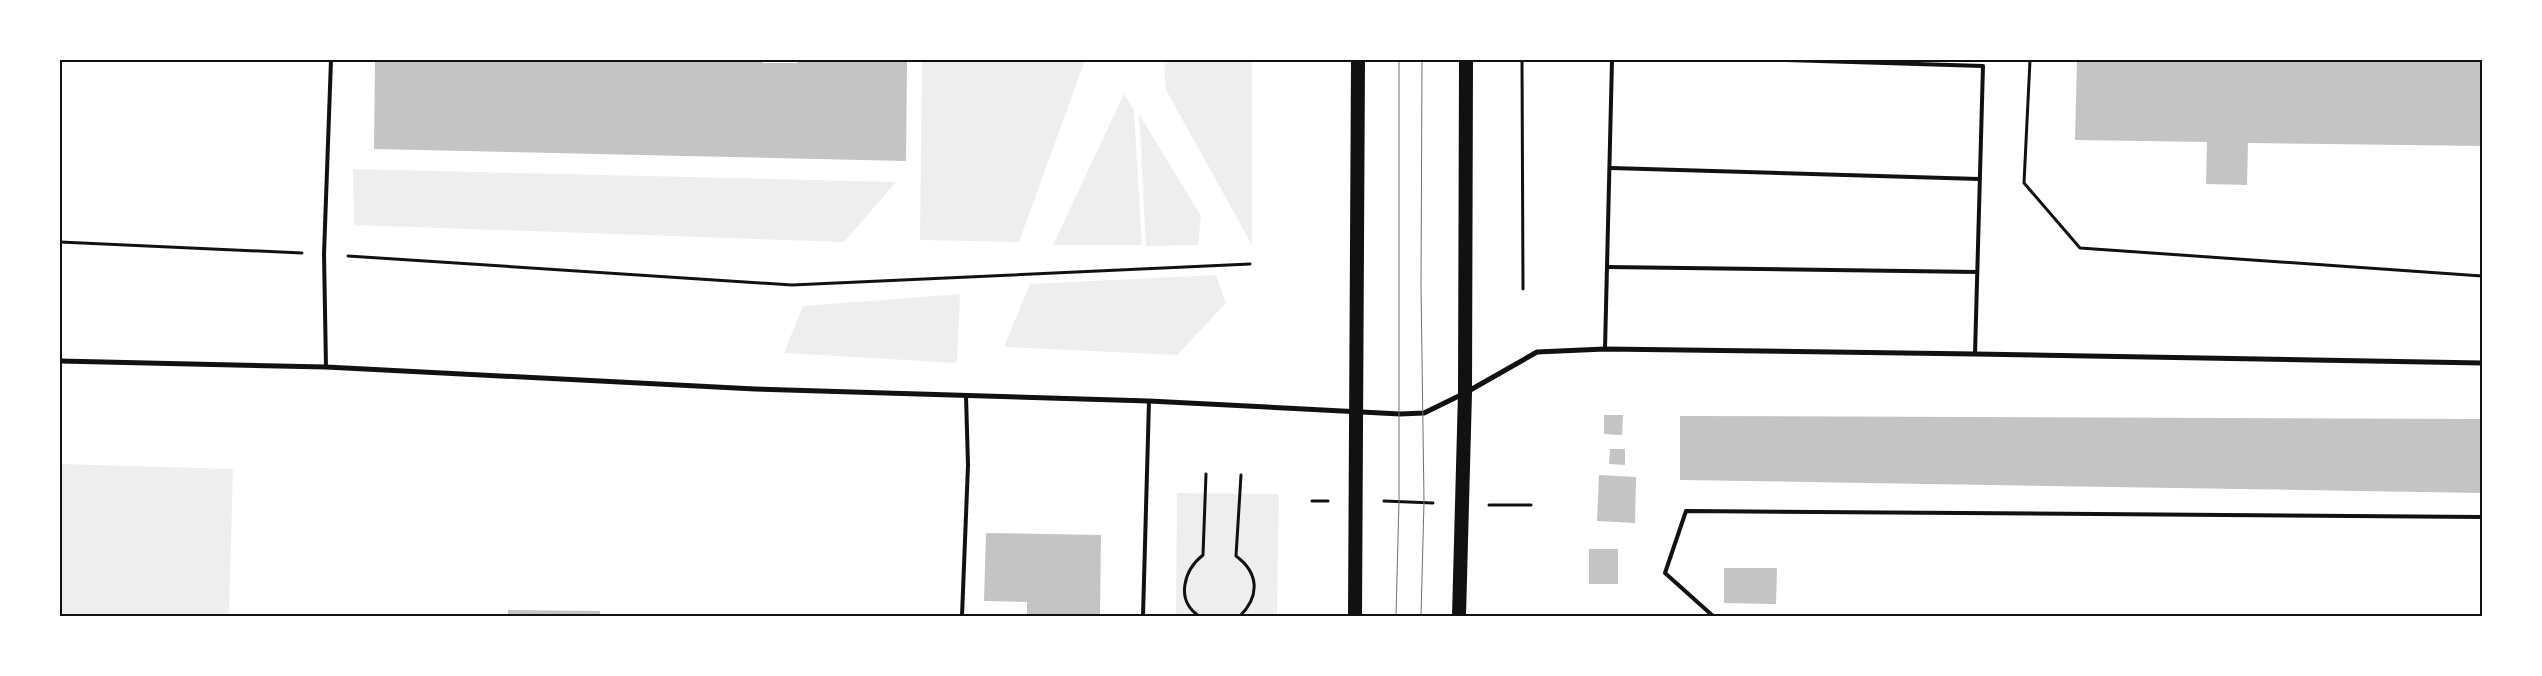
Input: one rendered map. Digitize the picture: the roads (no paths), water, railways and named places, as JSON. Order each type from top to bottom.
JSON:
[{"type":"highway","points":[[1354,616],[1357,501],[1358,60]]},
{"type":"highway","points":[[1459,616],[1465,393],[1466,60]]},
{"type":"street","points":[[60,360],[326,367],[755,389],[1149,401],[1357,412],[1424,413],[1465,393],[1537,352],[1605,350],[1975,354],[2482,363]]},
{"type":"lane","points":[[326,367],[324,254],[331,60]]},
{"type":"lane","points":[[1605,350],[1611,168],[1612,60]]},
{"type":"lane","points":[[1786,60],[1983,66],[1975,354]]},
{"type":"lane","points":[[1611,168],[1979,179]]},
{"type":"lane","points":[[1607,267],[1977,272]]},
{"type":"lane","points":[[962,616],[968,465],[966,396]]},
{"type":"lane","points":[[1142,616],[1149,401]]},
{"type":"lane","points":[[1713,616],[1665,573],[1686,511],[2482,517]]},
{"type":"tram line","points":[[1396,616],[1399,501],[1399,60]]},
{"type":"tram line","points":[[1421,616],[1424,502],[1421,286],[1422,60]]}]
